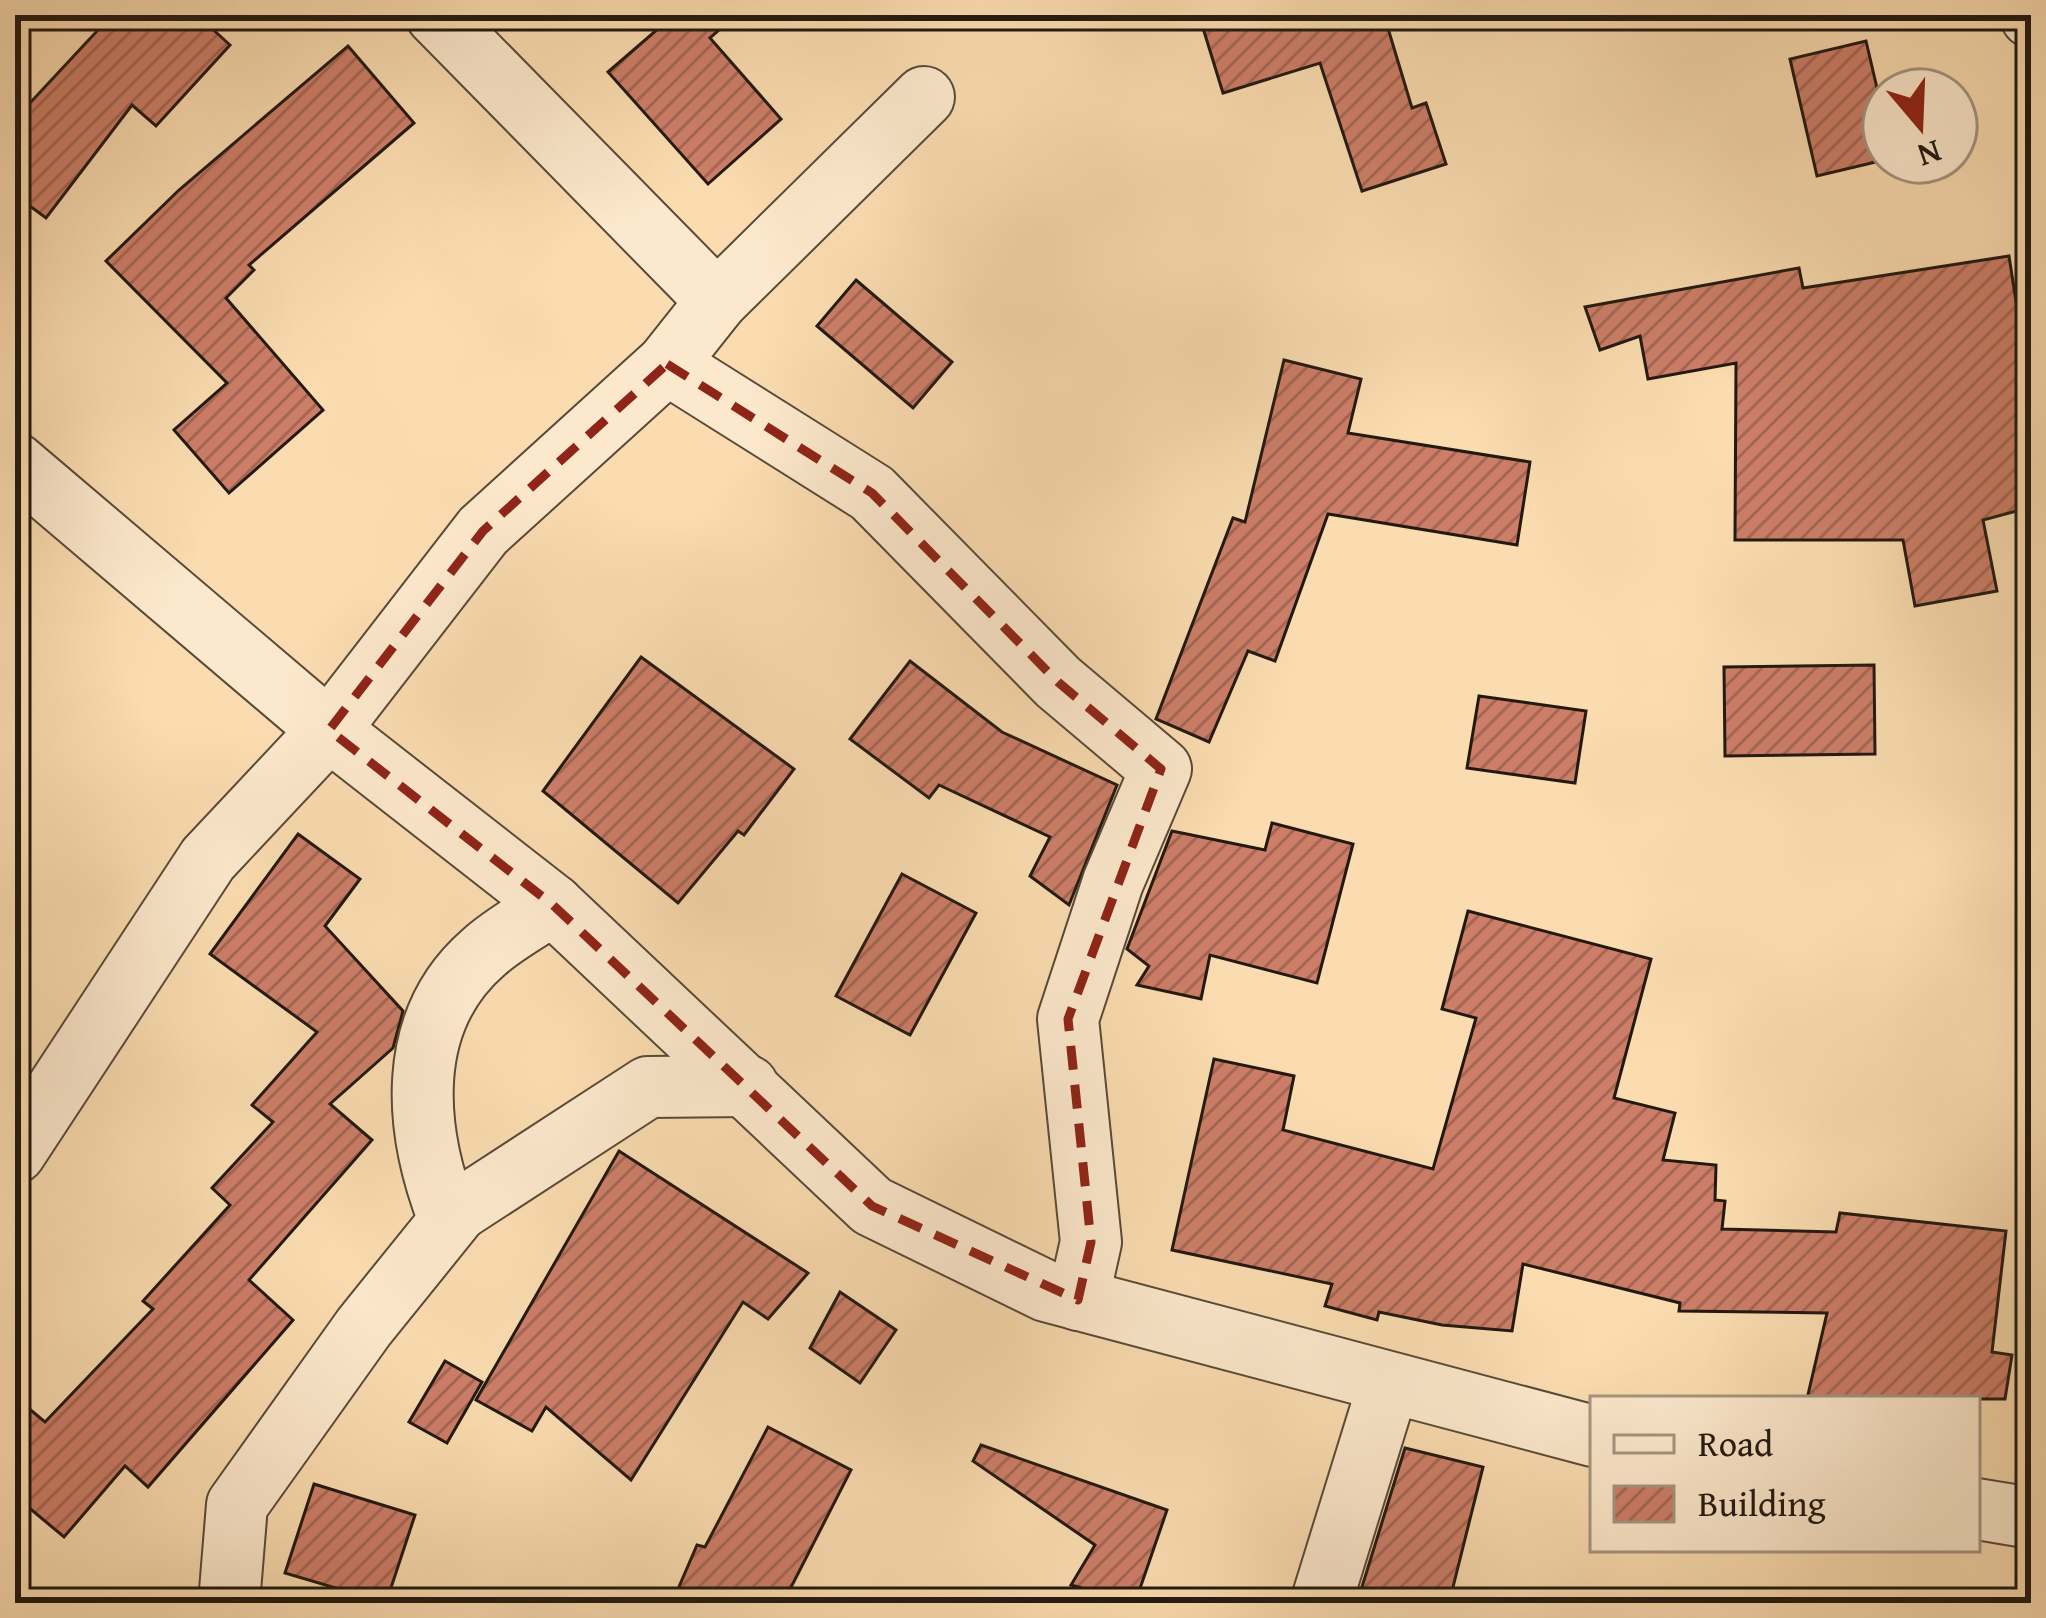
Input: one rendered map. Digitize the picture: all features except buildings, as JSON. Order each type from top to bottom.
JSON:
[{"type":"street","points":[[436,15],[717,301]]},
{"type":"street","points":[[15,1153],[208,860],[329,730],[483,531],[667,364],[717,301],[924,97]]},
{"type":"street","points":[[667,364],[872,493],[1058,682],[1161,769],[1113,882],[1068,1018],[1091,1242],[1078,1300]]},
{"type":"street","points":[[15,463],[329,730],[553,905],[872,1206],[1046,1291],[1590,1435]]},
{"type":"street","points":[[553,905],[482,953],[442,1002],[418,1083],[427,1162],[448,1217],[648,1087],[748,1086]]},
{"type":"street","points":[[229,1603],[237,1505],[364,1327],[464,1203]]},
{"type":"street","points":[[1321,1603],[1389,1383]]},
{"type":"street","points":[[1980,1510],[2031,1518]]},
{"type":"highlighted area","points":[[667,364],[872,493],[1058,682],[1161,769],[1068,1019],[1091,1242],[1078,1300],[872,1206],[553,905],[329,730],[483,531]]}]
